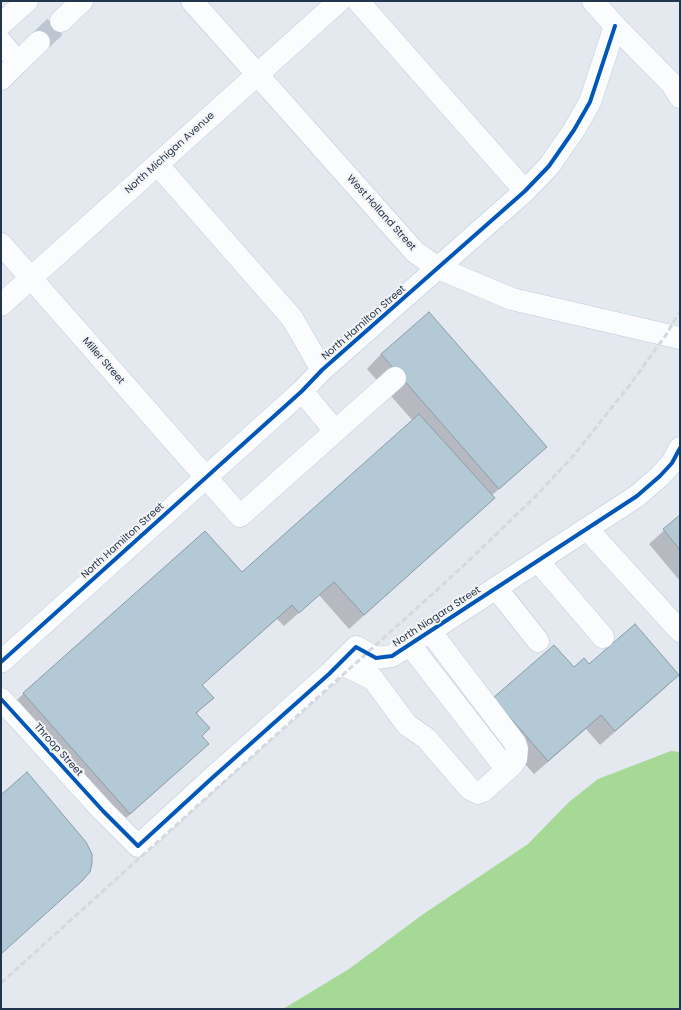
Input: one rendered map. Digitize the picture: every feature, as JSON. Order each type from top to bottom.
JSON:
[{"type":"street","points":[[1,24],[26,1]]},
{"type":"street","points":[[61,21],[82,1]]},
{"type":"street","name":"West Holland Street","points":[[192,1],[415,252],[438,268],[512,299],[680,338]]},
{"type":"street","name":"North Michigan Avenue","points":[[1,304],[339,1]]},
{"type":"street","points":[[358,1],[525,191]]},
{"type":"street","points":[[594,1],[615,26],[677,89]]},
{"type":"street","name":"North Hamilton Street","points":[[1,662],[302,391],[322,370],[525,191],[549,166],[574,130],[590,102],[615,26]]},
{"type":"street","points":[[1,42],[18,62]]},
{"type":"street","points":[[1,78],[39,42]]},
{"type":"street","points":[[157,164],[292,318],[322,370]]},
{"type":"street","name":"Miller Street","points":[[1,244],[240,516],[335,431]]},
{"type":"street","points":[[302,391],[335,431],[395,378]]},
{"type":"street","name":"North Niagara Street","points":[[103,812],[138,846],[356,647],[376,658],[392,656],[410,645],[637,496],[668,467],[680,448]]},
{"type":"street","points":[[587,529],[680,631]]},
{"type":"street","points":[[538,561],[603,637]]},
{"type":"street","points":[[496,588],[538,641]]},
{"type":"street","points":[[340,663],[373,679],[407,725],[426,738],[470,789],[478,793],[483,791],[513,764],[516,759],[517,749],[515,743],[430,631]]},
{"type":"street","points":[[410,645],[506,770]]},
{"type":"street","name":"Throop Street","points":[[1,699],[103,812]]},
{"type":"shaded area","points":[[671,751],[680,752],[680,1009],[283,1009],[349,969],[422,915],[528,844],[569,802],[598,779]]},
{"type":"building","points":[[429,312],[547,447],[499,489],[381,354]]},
{"type":"building","points":[[419,414],[495,498],[364,615],[334,582],[299,613],[292,605],[202,685],[214,698],[196,713],[210,728],[202,736],[209,744],[130,814],[23,693],[205,531],[242,572]]},
{"type":"building","points":[[680,515],[680,550],[663,529]]},
{"type":"building","points":[[635,624],[679,675],[615,731],[601,715],[548,761],[493,698],[554,645],[574,667],[584,658],[589,664]]},
{"type":"building","points":[[27,772],[86,842],[92,854],[92,863],[90,872],[82,881],[1,954],[1,795]]},
{"type":"tunnel","points":[[39,42],[61,21]]},
{"type":"railway","points":[[1,983],[459,570],[534,498],[574,455],[629,386],[666,335],[680,311]]},
{"type":"cycle path","points":[[1,662],[302,391],[322,370],[525,191],[549,166],[574,130],[590,102],[615,26]]},
{"type":"cycle path","points":[[1,699],[103,811],[138,846],[329,674],[356,647],[376,658],[392,656],[637,496],[660,476],[672,463],[680,448]]}]
